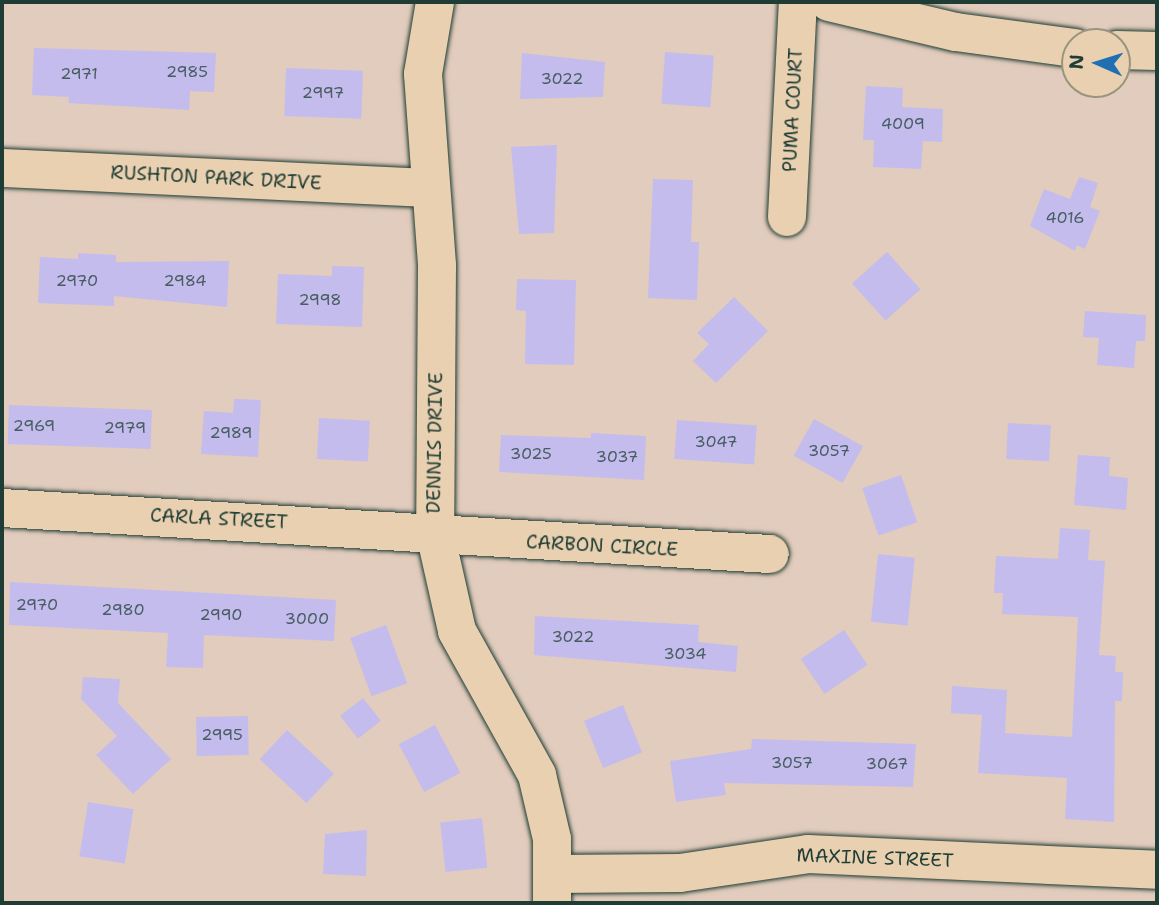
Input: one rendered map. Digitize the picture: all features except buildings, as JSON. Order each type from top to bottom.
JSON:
[{"type":"street","name":"DENNIS DRIVE","points":[[435,2],[423,74],[437,277],[435,533],[457,631],[537,775],[552,839],[552,889]]},
{"type":"street","name":"PUMA COURT","points":[[787,217],[798,2]]},
{"type":"street","points":[[829,2],[969,34],[1061,46]]},
{"type":"street","points":[[1131,50],[1157,51]]},
{"type":"street","name":"RUSHTON PARK DRIVE","points":[[2,168],[431,188]]},
{"type":"street","name":"CARLA STREET","points":[[2,508],[435,533]]},
{"type":"street","name":"CARBON CIRCLE","points":[[435,533],[770,554]]},
{"type":"street","name":"MAXINE STREET","points":[[552,889],[827,854],[1157,870]]}]
